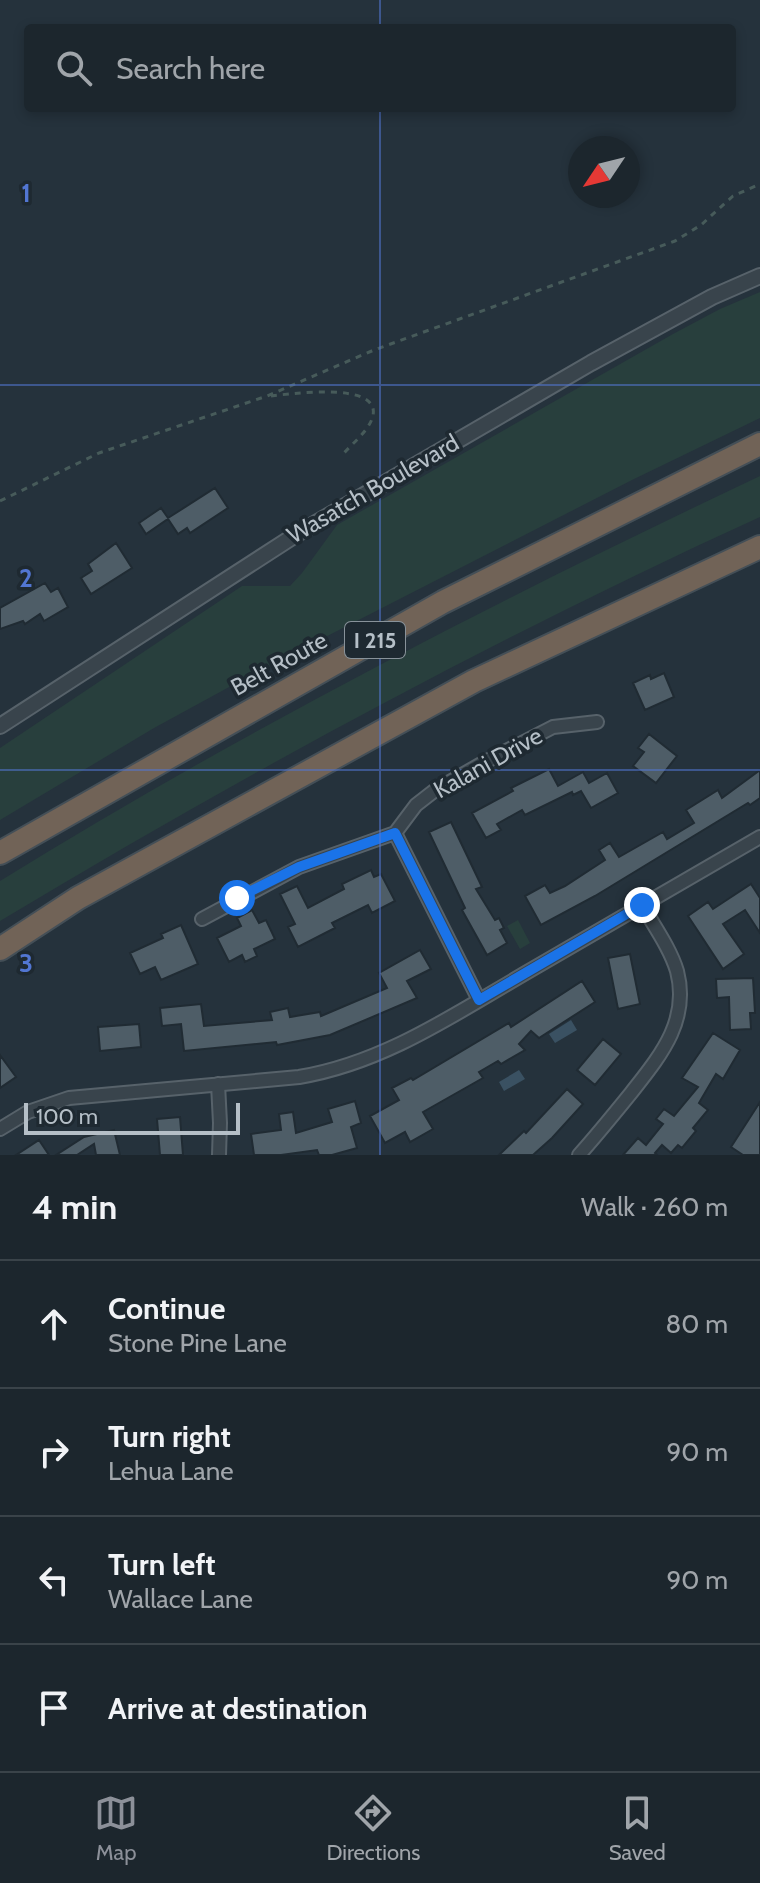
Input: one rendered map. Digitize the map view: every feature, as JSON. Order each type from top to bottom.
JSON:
[{"type":"highway","name":"Belt Route","points":[[0,853],[443,602],[760,444]]},
{"type":"highway","points":[[0,949],[78,898],[474,681],[760,547]]},
{"type":"street","name":"Wasatch Boulevard","points":[[0,726],[180,607],[310,526],[632,340],[760,276]]},
{"type":"street","name":"Kalani Drive","points":[[395,833],[416,805],[471,770],[553,727],[597,722]]},
{"type":"street","points":[[202,919],[299,867],[395,833],[479,1000]]},
{"type":"street","points":[[0,1129],[28,1112],[69,1098],[299,1077],[353,1065],[396,1047],[760,837]]},
{"type":"street","points":[[579,1155],[663,1051],[679,1012],[681,992],[671,955],[642,905]]},
{"type":"street","points":[[218,1084],[219,1155]]},
{"type":"path","points":[[0,501],[99,453],[267,396],[374,350],[675,241],[701,225],[733,196],[760,184]]},
{"type":"path","points":[[267,396],[344,392],[364,399],[373,410],[373,416],[369,426],[344,453]]},
{"type":"green space","points":[[760,292],[760,418],[253,674],[154,728],[0,820],[0,748],[242,586],[290,586],[337,525],[673,334]]},
{"type":"green space","points":[[760,476],[760,517],[662,562],[374,708],[186,812],[0,921],[0,881],[92,825],[374,668]]},
{"type":"green space","points":[[518,920],[530,943],[520,949],[507,926]]},
{"type":"water","points":[[571,1020],[577,1030],[555,1043],[549,1034]]},
{"type":"water","points":[[519,1070],[525,1079],[504,1091],[499,1082]]},
{"type":"building","points":[[215,488],[228,508],[190,533],[187,528],[178,534],[168,519],[146,534],[139,523],[161,508],[168,518]]},
{"type":"building","points":[[116,543],[132,568],[91,594],[81,578],[92,571],[88,564]]},
{"type":"building","points":[[45,583],[51,592],[58,588],[68,607],[44,621],[40,614],[25,624],[23,621],[0,629],[0,608]]},
{"type":"building","points":[[664,673],[674,697],[645,710],[633,683]]},
{"type":"building","points":[[649,734],[677,756],[656,783],[633,766],[644,752],[638,748]]},
{"type":"building","points":[[549,769],[558,786],[583,772],[589,783],[607,773],[618,793],[591,808],[581,791],[573,795],[572,792],[525,815],[522,810],[497,824],[501,830],[486,838],[472,813]]},
{"type":"building","points":[[760,770],[760,798],[541,925],[525,896],[545,885],[550,893],[565,886],[605,860],[599,850],[610,843],[619,857],[663,832],[667,839],[694,823],[686,810],[718,790],[722,798]]},
{"type":"building","points":[[451,822],[482,887],[476,889],[495,920],[499,918],[504,928],[500,930],[507,943],[487,955],[462,910],[465,908],[429,832]]},
{"type":"building","points":[[371,870],[374,877],[381,874],[395,901],[372,913],[368,905],[332,923],[335,928],[298,947],[288,927],[295,924],[280,894],[297,886],[308,908],[344,889],[342,884]]},
{"type":"building","points":[[751,884],[760,898],[760,933],[745,910],[723,924],[744,954],[723,969],[688,916],[708,902],[713,909]]},
{"type":"building","points":[[252,910],[259,923],[266,920],[275,939],[254,949],[257,956],[245,962],[242,955],[229,962],[217,938],[241,926],[237,918]]},
{"type":"building","points":[[181,925],[198,964],[161,980],[155,967],[140,974],[130,953],[163,938],[161,934]]},
{"type":"building","points":[[420,950],[431,969],[407,981],[417,998],[330,1035],[277,1045],[276,1042],[184,1051],[181,1024],[162,1026],[160,1008],[201,1004],[204,1026],[272,1020],[270,1012],[288,1008],[290,1017],[320,1012],[321,1016],[387,988],[379,973]]},
{"type":"building","points":[[630,954],[640,1004],[618,1009],[608,958]]},
{"type":"building","points":[[753,978],[755,1013],[750,1013],[751,1029],[730,1030],[729,997],[717,998],[716,979]]},
{"type":"building","points":[[582,981],[595,1002],[539,1038],[531,1031],[519,1044],[525,1050],[479,1072],[483,1078],[423,1112],[433,1129],[410,1142],[405,1132],[385,1143],[370,1116],[399,1100],[392,1088],[411,1078],[413,1080],[509,1023],[511,1027]]},
{"type":"building","points":[[139,1024],[141,1047],[100,1051],[98,1027]]},
{"type":"building","points":[[713,1033],[740,1050],[723,1079],[716,1074],[699,1103],[708,1110],[693,1128],[696,1131],[682,1148],[678,1145],[671,1153],[662,1145],[655,1153],[657,1155],[623,1155],[638,1138],[646,1145],[663,1124],[656,1119],[664,1109],[674,1116],[698,1087],[682,1078]]},
{"type":"building","points":[[603,1039],[621,1054],[595,1085],[577,1070]]},
{"type":"building","points":[[0,1055],[16,1077],[0,1088]]},
{"type":"building","points":[[567,1089],[583,1104],[552,1138],[533,1155],[499,1155],[524,1131],[526,1133]]},
{"type":"building","points":[[355,1101],[361,1123],[351,1127],[357,1148],[332,1155],[319,1155],[317,1150],[254,1155],[251,1134],[281,1130],[279,1114],[293,1112],[296,1133],[332,1122],[328,1109]]},
{"type":"building","points":[[760,1102],[760,1155],[743,1155],[731,1147]]},
{"type":"building","points":[[180,1117],[183,1155],[160,1155],[157,1119]]},
{"type":"building","points":[[114,1130],[120,1155],[96,1155],[94,1144],[77,1155],[56,1155],[84,1137]]},
{"type":"building","points":[[39,1140],[49,1155],[16,1155]]},
{"type":"route","points":[[237,898],[299,867],[395,833],[479,1000],[642,905]]}]
